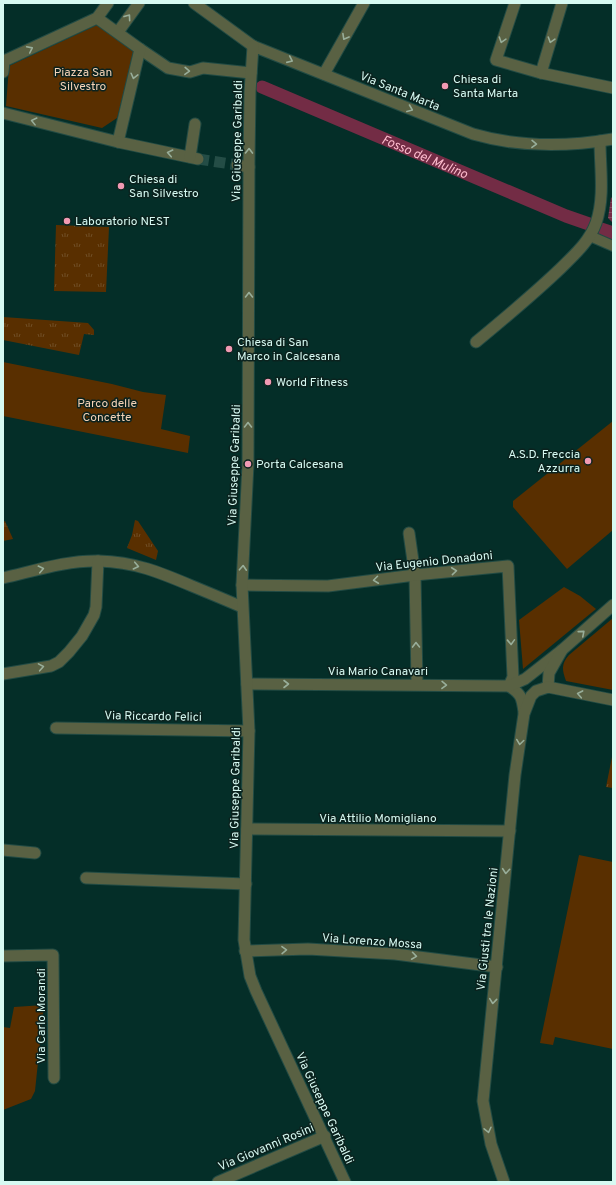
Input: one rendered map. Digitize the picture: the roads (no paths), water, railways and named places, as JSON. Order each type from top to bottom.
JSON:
[{"type":"street","points":[[3,65],[97,18],[108,3]]},
{"type":"street","points":[[118,32],[139,3]]},
{"type":"street","name":"Via Santa Marta","points":[[194,3],[253,46],[482,136],[523,144],[551,144],[613,139]]},
{"type":"street","points":[[324,74],[364,3]]},
{"type":"street","points":[[515,3],[496,60],[541,73],[613,88]]},
{"type":"street","points":[[541,73],[562,3]]},
{"type":"street","points":[[97,18],[118,32],[140,50],[168,68],[190,72],[203,68],[251,73]]},
{"type":"street","name":"Via Giuseppe Garibaldi","points":[[253,46],[249,166],[248,464],[242,585],[249,731],[244,940],[250,976],[256,992],[325,1136],[345,1182]]},
{"type":"street","points":[[118,142],[140,50]]},
{"type":"street","points":[[3,113],[118,142],[194,158],[195,124]]},
{"type":"street","points":[[476,342],[542,287],[584,245],[591,234],[598,214],[601,186],[600,141]]},
{"type":"street","points":[[237,165],[249,166]]},
{"type":"street","points":[[591,234],[613,246]]},
{"type":"street","points":[[409,533],[415,575],[417,684]]},
{"type":"street","points":[[3,578],[53,566],[98,561],[120,563],[153,570],[242,607]]},
{"type":"street","points":[[3,674],[51,666],[59,662],[70,652],[82,636],[94,615],[96,607],[98,561]]},
{"type":"street","name":"Via Eugenio Donadoni","points":[[242,585],[328,586],[415,575],[508,566],[513,677],[509,686]]},
{"type":"street","name":"Via Mario Canavari","points":[[247,684],[417,684],[509,686],[525,679],[562,650],[613,605]]},
{"type":"street","points":[[562,650],[549,673],[548,687],[613,700]]},
{"type":"street","points":[[509,686],[518,691],[524,714]]},
{"type":"street","name":"Via Giusti tra le Nazioni","points":[[504,1182],[491,1144],[483,1102],[515,774],[524,714],[531,696],[536,691],[548,687]]},
{"type":"street","name":"Via Riccardo Felici","points":[[56,728],[249,731]]},
{"type":"street","name":"Via Attilio Momigliano","points":[[247,829],[510,831]]},
{"type":"street","points":[[3,850],[35,853]]},
{"type":"street","points":[[86,878],[246,884]]},
{"type":"street","name":"Via Lorenzo Mossa","points":[[245,951],[308,949],[395,954],[497,967]]},
{"type":"street","name":"Via Carlo Morandi","points":[[3,956],[53,955],[54,1078]]},
{"type":"street","name":"Via Giovanni Rosini","points":[[218,1182],[325,1136]]},
{"type":"waterway","name":"Fosso del Mulino","points":[[262,87],[566,216],[589,224]]},
{"type":"waterway","name":"Fosso del Mulino","points":[[601,229],[613,233]]},
{"type":"tunnel","points":[[198,159],[237,165]]},
{"type":"place","name":"Chiesa di Santa Marta","points":[[445,86]]},
{"type":"place","name":"Chiesa di San Silvestro","points":[[121,186]]},
{"type":"place","name":"Laboratorio NEST","points":[[67,221]]},
{"type":"place","name":"Chiesa di San Marco in Calcesana","points":[[229,349]]},
{"type":"place","name":"World Fitness","points":[[268,382]]},
{"type":"place","name":"A.S.D. Freccia Azzurra","points":[[588,461]]},
{"type":"place","name":"Porta Calcesana","points":[[248,464]]},
{"type":"park label","name":"Piazza San Silvestro","points":[[83,79]]},
{"type":"park label","name":"Parco delle Concette","points":[[107,410]]}]
